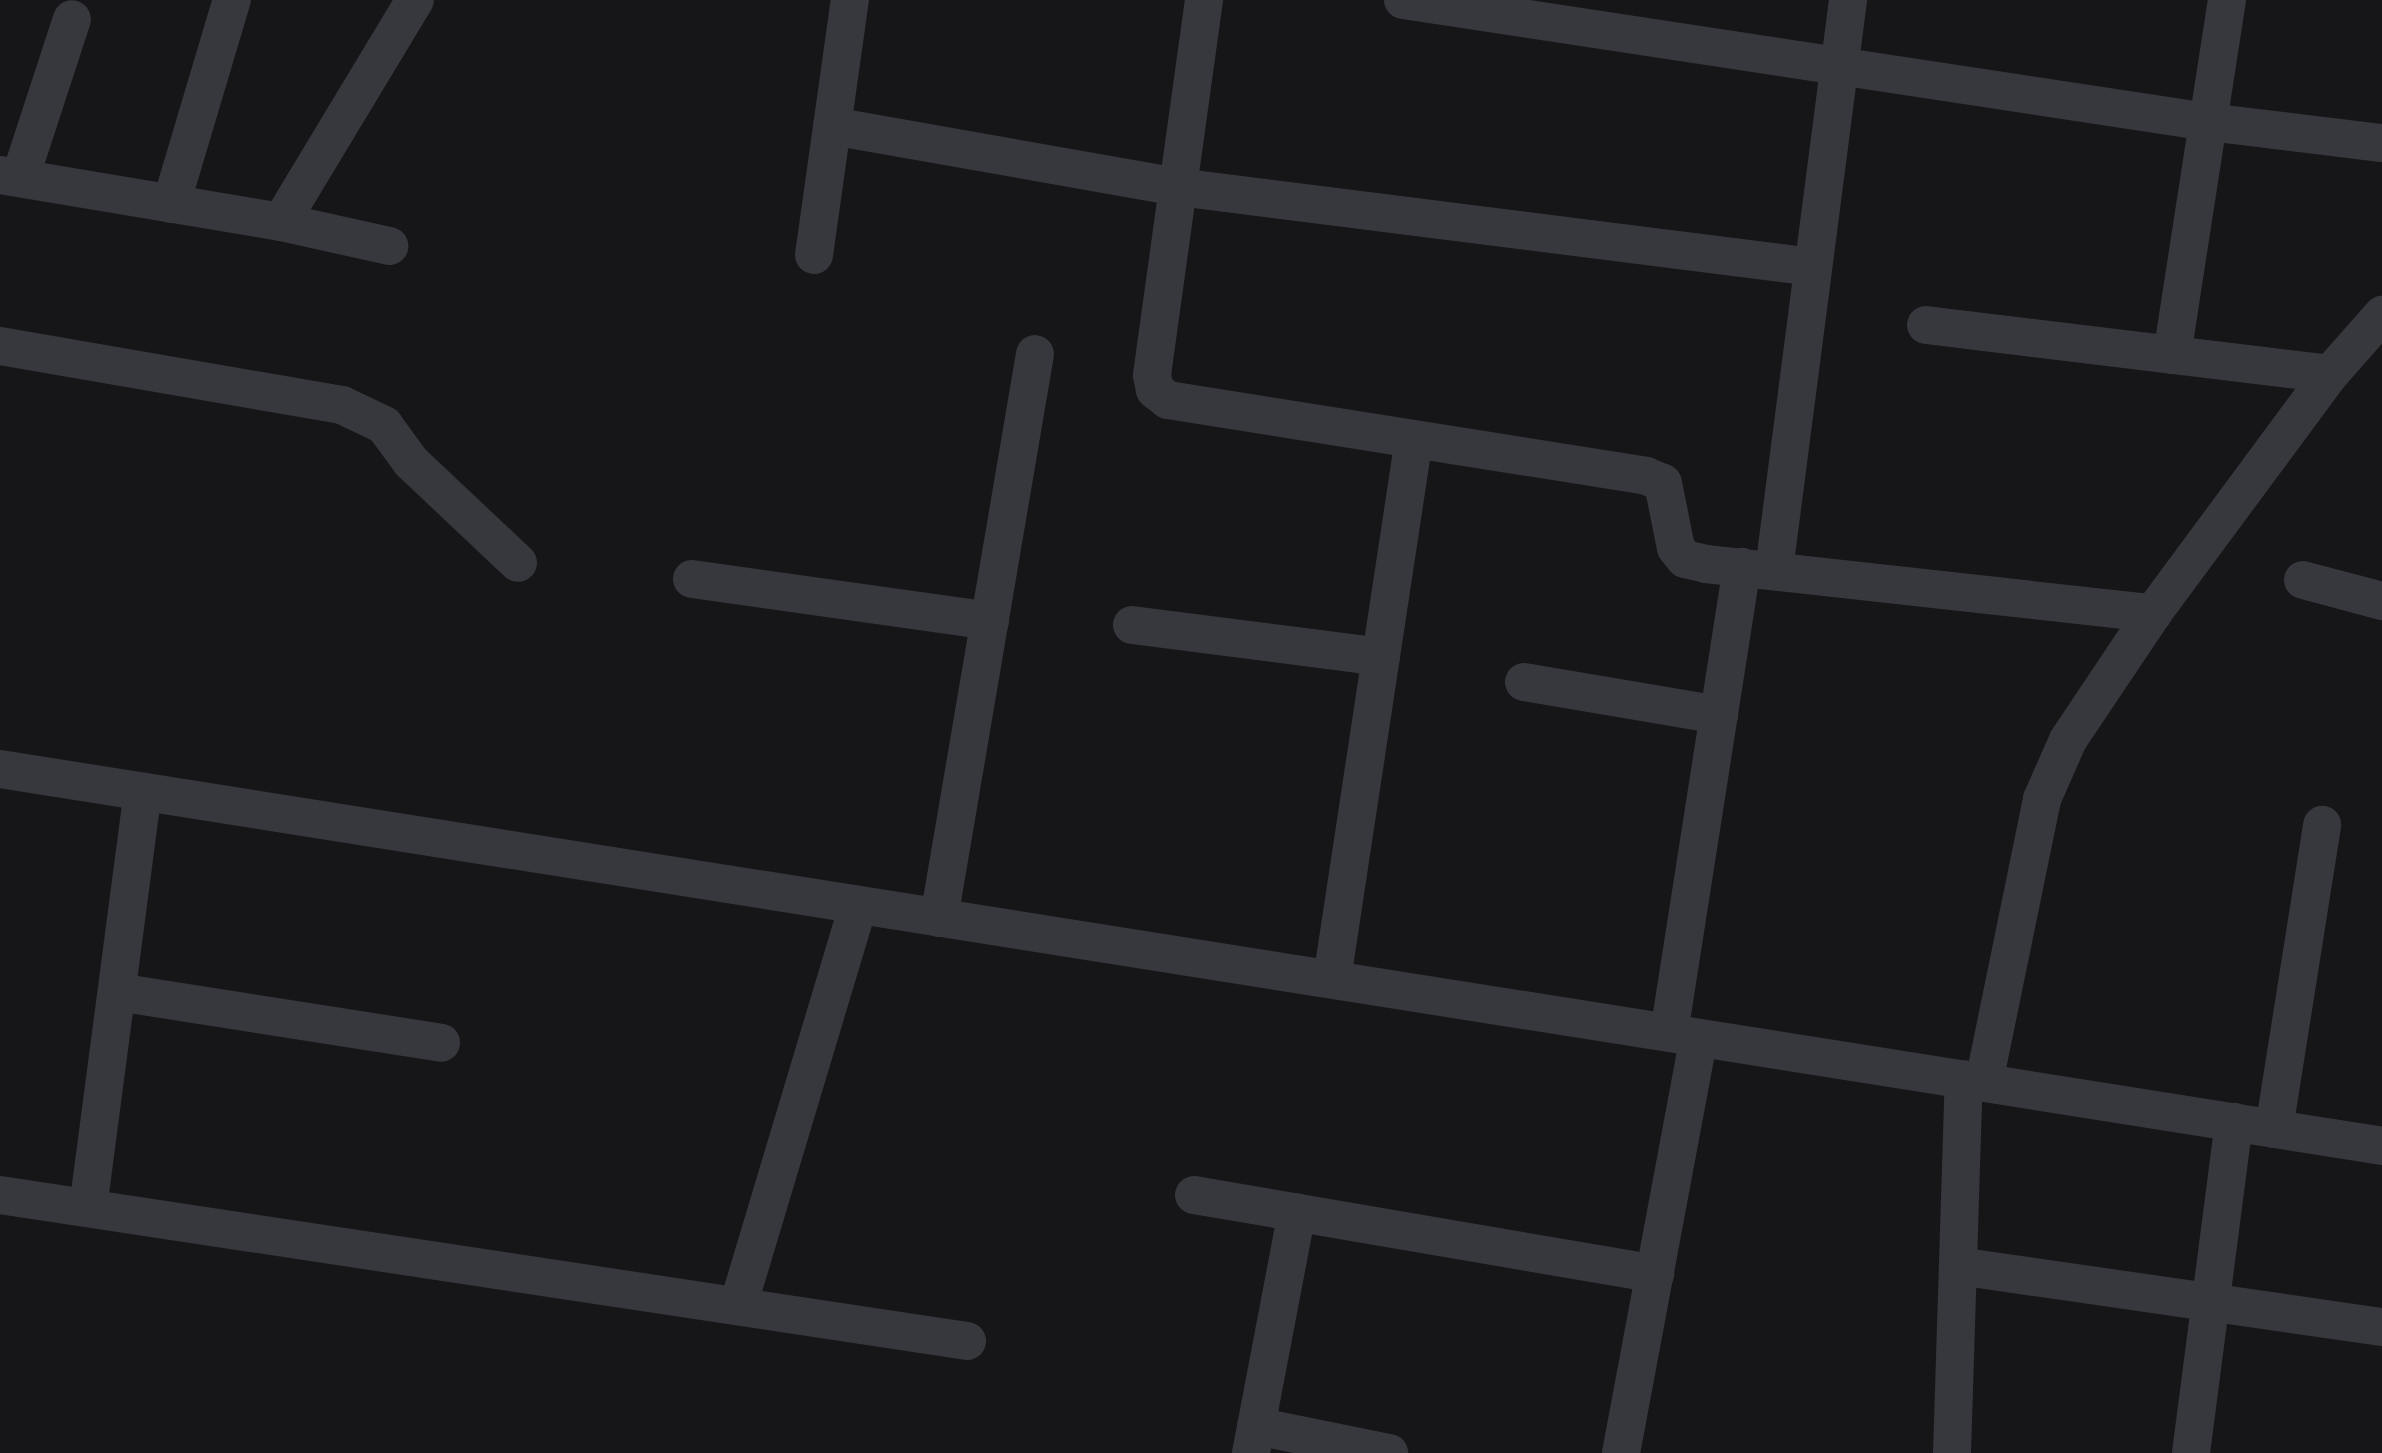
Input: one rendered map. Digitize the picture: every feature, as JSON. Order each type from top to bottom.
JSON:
[{"type":"street","points":[[171,204],[232,0]]},
{"type":"street","points":[[281,222],[415,0]]},
{"type":"street","points":[[814,254],[850,0]]},
{"type":"street","points":[[1204,0],[1152,375],[1155,390],[1168,400],[1646,476],[1662,483],[1676,548],[1685,559],[2153,612]]},
{"type":"street","points":[[1403,0],[2208,122],[2382,143]]},
{"type":"street","points":[[1621,1453],[1654,1274],[1684,1035],[1719,715],[1758,568],[1813,267],[1848,0]]},
{"type":"street","points":[[2172,355],[2227,0]]},
{"type":"street","points":[[72,19],[10,176],[281,222],[389,246]]},
{"type":"street","points":[[832,126],[1178,187],[1813,267]]},
{"type":"street","points":[[1952,1453],[1958,1266],[1974,1081],[2042,799],[2068,740],[2153,612],[2330,374],[2382,315]]},
{"type":"street","points":[[1926,325],[2330,374]]},
{"type":"street","points":[[0,346],[342,405],[384,425],[411,462],[518,563]]},
{"type":"street","points":[[939,918],[1035,354]]},
{"type":"street","points":[[1332,979],[1414,439]]},
{"type":"street","points":[[692,579],[990,621]]},
{"type":"street","points":[[2303,580],[2382,601]]},
{"type":"street","points":[[1132,625],[1381,657]]},
{"type":"street","points":[[1524,682],[1719,715]]},
{"type":"street","points":[[0,769],[2382,1146]]},
{"type":"street","points":[[88,1208],[143,792]]},
{"type":"street","points":[[2274,1129],[2322,825]]},
{"type":"street","points":[[738,1306],[858,905]]},
{"type":"street","points":[[117,992],[441,1043]]},
{"type":"street","points":[[2191,1453],[2208,1302],[2234,1122]]},
{"type":"street","points":[[0,1195],[967,1340]]},
{"type":"street","points":[[1194,1195],[1654,1274]]},
{"type":"street","points":[[1297,1212],[1254,1439],[1389,1453]]},
{"type":"street","points":[[1958,1266],[2382,1327]]}]
